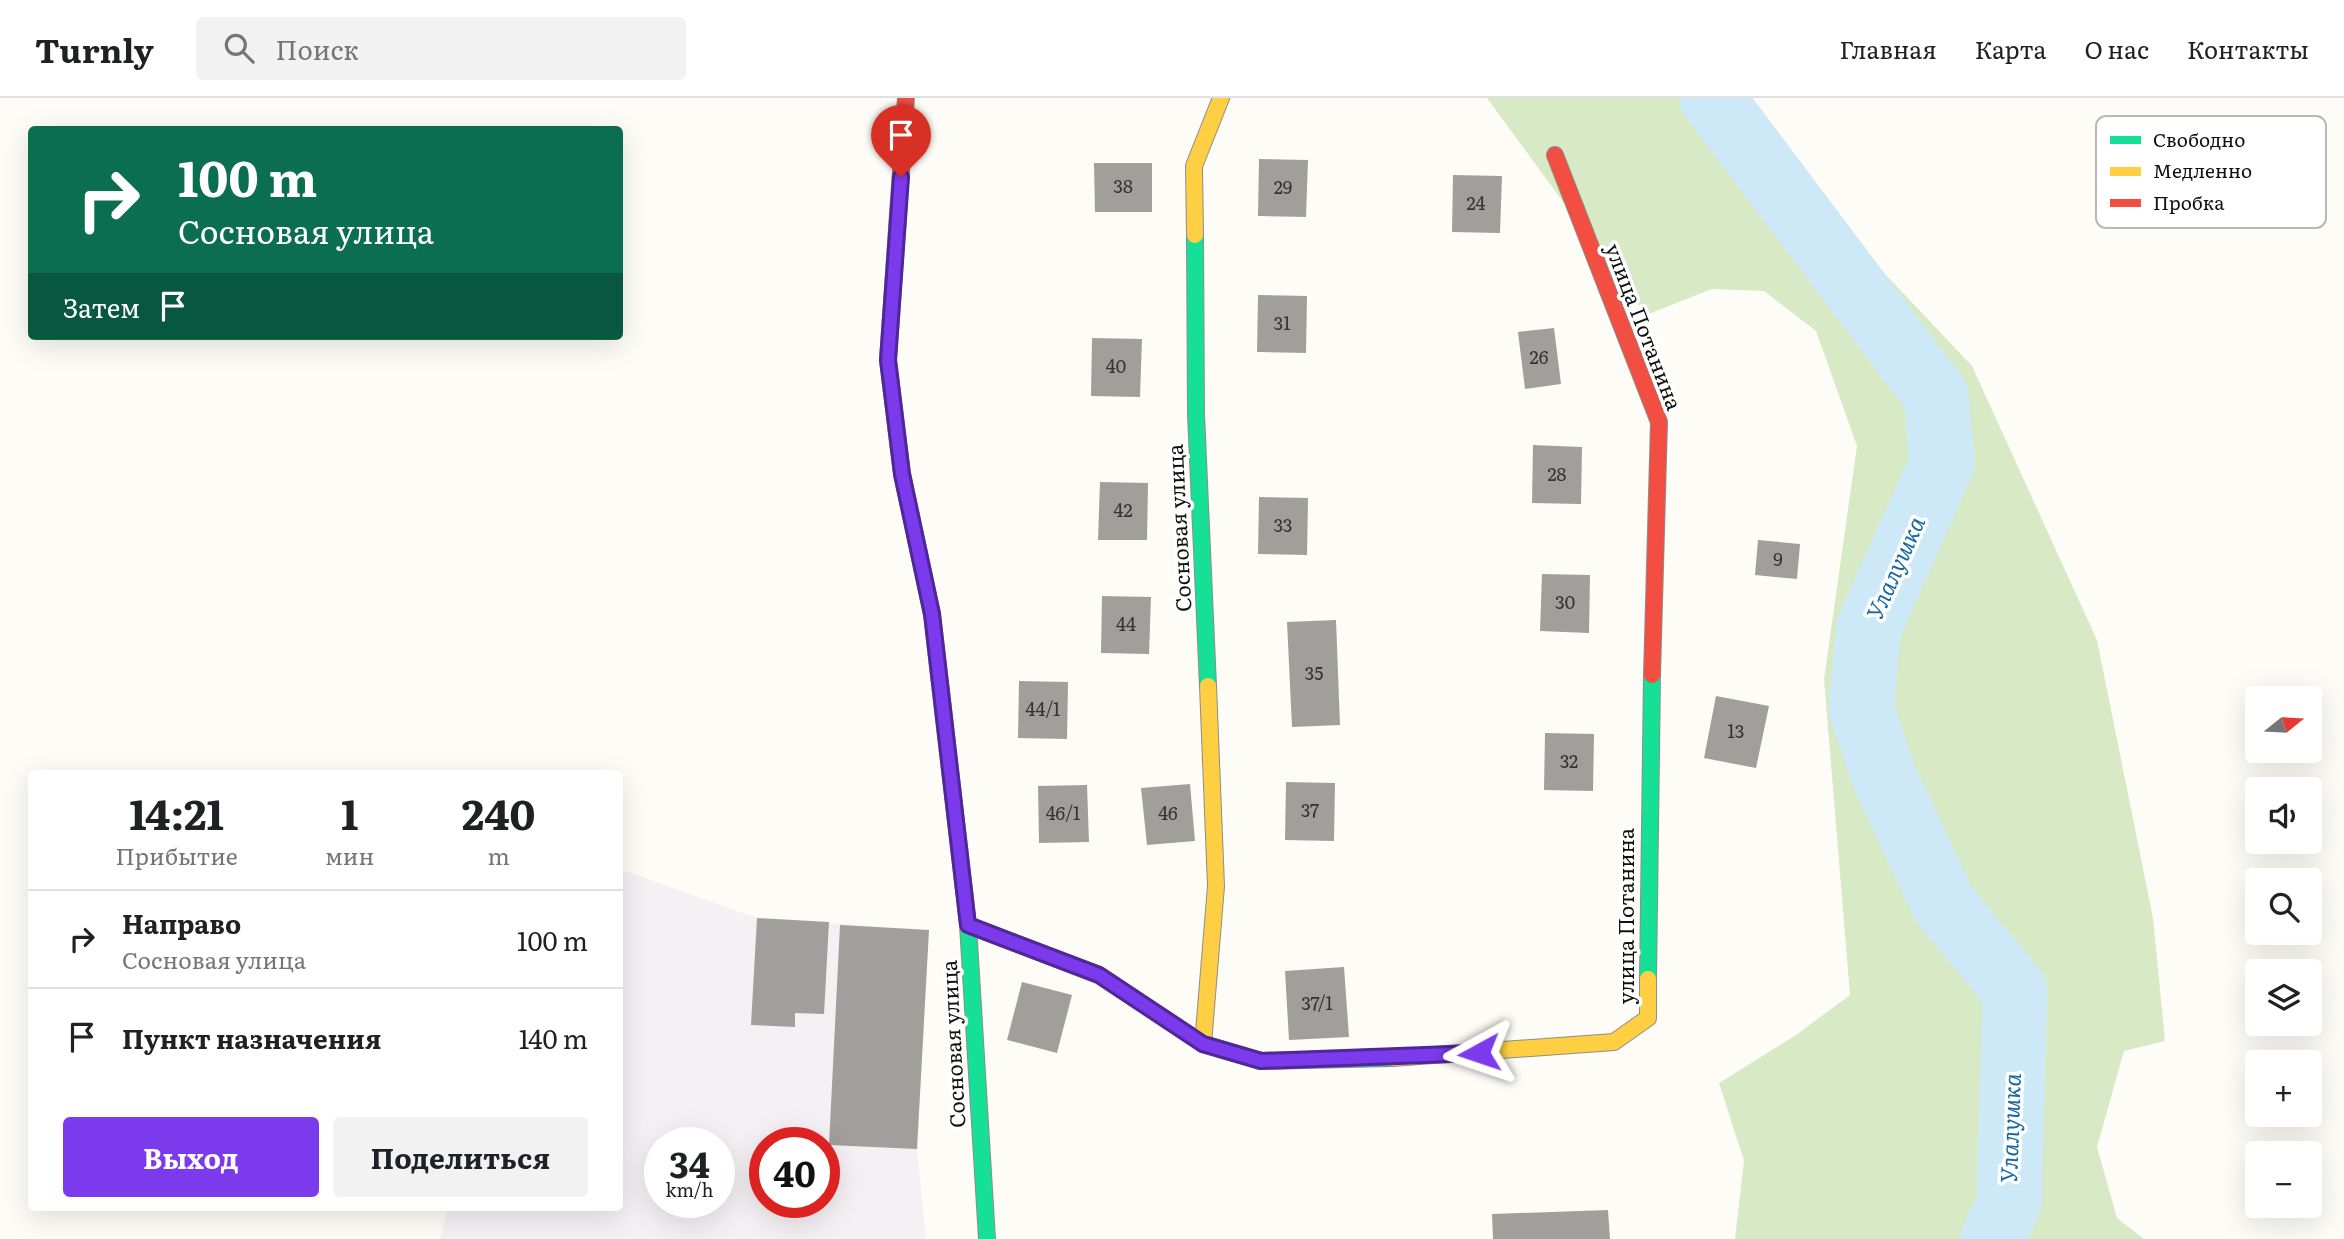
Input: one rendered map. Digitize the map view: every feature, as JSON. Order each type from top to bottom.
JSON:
[{"type":"street","name":"Сосновая улица","points":[[906,98],[888,360],[902,474],[932,614],[968,925],[987,1239]]},
{"type":"street","name":"Сосновая улица","points":[[1203,1044],[1216,886],[1196,414],[1194,166],[1221,98]]},
{"type":"street","name":"улица Потанина","points":[[968,925],[1099,975],[1203,1044],[1261,1061],[1424,1057],[1614,1042],[1648,1018],[1648,804],[1659,422],[1555,155]]},
{"type":"shaded area","points":[[623,870],[757,918],[929,930],[917,1149],[926,1239],[440,1239],[447,1211],[623,1211]]},
{"type":"green space","points":[[1487,98],[1742,98],[1800,184],[1972,366],[2097,640],[2153,918],[2165,1041],[2124,1051],[2097,1147],[2117,1218],[2144,1239],[1735,1239],[1744,1161],[1719,1083],[1796,1035],[1850,995],[1824,679],[1857,446],[1816,331],[1764,291],[1712,289],[1646,315]]},
{"type":"building","points":[[1259,159],[1308,160],[1306,217],[1258,216]]},
{"type":"building","points":[[1094,163],[1152,163],[1152,212],[1095,212]]},
{"type":"building","points":[[1453,175],[1502,176],[1500,233],[1452,232]]},
{"type":"building","points":[[1258,295],[1307,296],[1306,353],[1257,352]]},
{"type":"building","points":[[1554,328],[1561,384],[1525,389],[1518,332]]},
{"type":"building","points":[[1092,338],[1142,339],[1140,397],[1091,396]]},
{"type":"building","points":[[1533,445],[1582,447],[1581,504],[1532,503]]},
{"type":"building","points":[[1100,482],[1148,483],[1147,540],[1098,540]]},
{"type":"building","points":[[1259,497],[1308,498],[1307,555],[1258,554]]},
{"type":"building","points":[[1758,540],[1800,544],[1797,579],[1755,575]]},
{"type":"building","points":[[1542,574],[1590,575],[1589,633],[1540,631]]},
{"type":"building","points":[[1102,596],[1151,597],[1149,654],[1101,653]]},
{"type":"building","points":[[1336,620],[1340,725],[1292,727],[1287,622]]},
{"type":"building","points":[[1019,681],[1068,682],[1067,739],[1018,738]]},
{"type":"building","points":[[1716,696],[1769,706],[1756,768],[1704,758]]},
{"type":"building","points":[[1545,733],[1594,734],[1593,791],[1544,790]]},
{"type":"building","points":[[1286,782],[1335,783],[1334,841],[1285,840]]},
{"type":"building","points":[[1190,784],[1195,841],[1147,845],[1141,788]]},
{"type":"building","points":[[1087,785],[1089,842],[1039,843],[1038,786]]},
{"type":"building","points":[[757,918],[829,922],[824,1014],[795,1013],[795,1027],[751,1025]]},
{"type":"building","points":[[840,925],[929,930],[917,1149],[840,1146],[840,1127],[830,1127]]},
{"type":"building","points":[[1344,967],[1349,1037],[1289,1040],[1285,971]]},
{"type":"building","points":[[1022,982],[1072,995],[1057,1053],[1007,1040]]},
{"type":"building","points":[[1608,1210],[1610,1239],[1493,1239],[1492,1214]]},
{"type":"waterway","name":"Улалушка","points":[[1712,98],[1936,396],[1942,463],[1869,627],[1861,707],[1884,777],[1944,905],[2015,990],[2009,1202],[1993,1239]]},
{"type":"traffic: fast","points":[[1195,235],[1196,414],[1208,686]]},
{"type":"traffic: fast","points":[[939,675],[968,925],[987,1239]]},
{"type":"traffic: fast","points":[[1648,979],[1652,675]]},
{"type":"traffic: fast","points":[[968,925],[1099,975],[1203,1044],[1261,1061],[1392,1058]]},
{"type":"traffic: slow","points":[[1195,235],[1194,166],[1221,98]]},
{"type":"traffic: slow","points":[[1203,1044],[1216,886],[1208,686]]},
{"type":"traffic: slow","points":[[1392,1058],[1614,1042],[1648,1018],[1648,979]]},
{"type":"traffic: jam","points":[[906,98],[888,360],[902,474],[932,614],[939,675]]},
{"type":"traffic: jam","points":[[1555,155],[1659,422],[1652,675]]},
{"type":"route","points":[[901,177],[888,360],[902,474],[932,614],[968,925],[1099,975],[1203,1044],[1261,1061],[1479,1053]]}]
